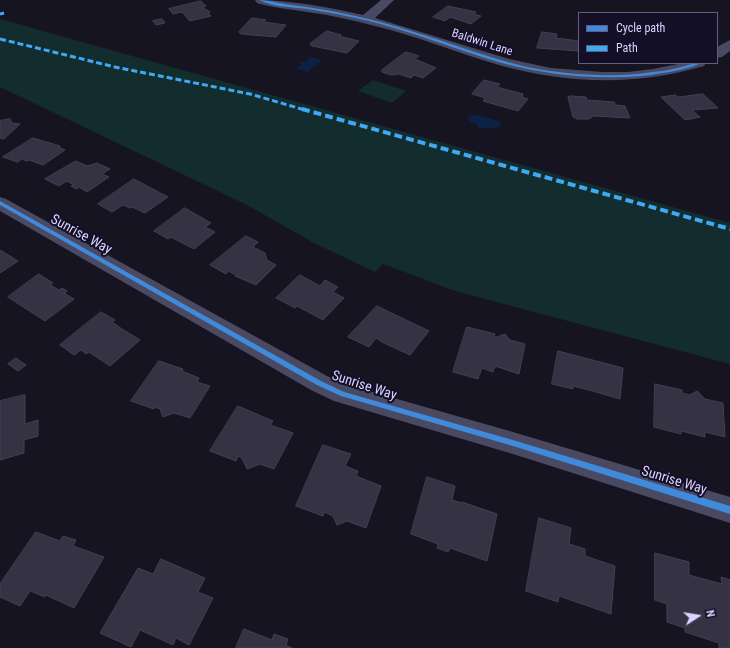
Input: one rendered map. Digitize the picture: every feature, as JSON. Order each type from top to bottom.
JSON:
[{"type":"street","name":"Baldwin Lane","points":[[261,0],[366,20],[431,37],[504,62],[556,72],[595,75],[642,74],[674,70],[695,64]]},
{"type":"street","points":[[366,20],[388,0]]},
{"type":"street","points":[[718,53],[730,44]]},
{"type":"street","name":"Sunrise Way","points":[[0,203],[312,380],[343,394],[513,443],[730,510]]},
{"type":"green space","points":[[0,19],[730,223],[730,364],[455,291],[383,264],[375,272],[314,243],[247,205],[0,87]]},
{"type":"green space","points":[[373,80],[406,91],[392,103],[358,91]]},
{"type":"water","points":[[310,57],[322,60],[308,72],[296,69],[302,64],[299,63],[301,61],[305,62]]},
{"type":"water","points":[[476,115],[499,121],[501,126],[496,128],[479,128],[477,124],[470,122],[468,119],[469,116]]},
{"type":"building","points":[[201,1],[206,6],[202,7],[210,12],[208,13],[211,16],[190,21],[182,12],[173,14],[169,9]]},
{"type":"building","points":[[448,6],[476,12],[474,14],[481,16],[471,24],[450,17],[445,21],[433,17]]},
{"type":"building","points":[[252,18],[266,20],[263,22],[286,25],[276,37],[241,34],[239,32]]},
{"type":"building","points":[[162,19],[165,23],[156,25],[153,21]]},
{"type":"building","points":[[327,31],[359,41],[347,53],[312,46],[310,44]]},
{"type":"building","points":[[542,32],[557,34],[556,38],[578,41],[578,51],[537,48]]},
{"type":"building","points":[[406,52],[419,56],[415,59],[436,68],[423,78],[414,75],[411,78],[399,74],[391,75],[382,72],[382,70]]},
{"type":"building","points":[[484,80],[500,84],[497,87],[523,94],[522,97],[528,99],[518,111],[483,101],[485,98],[472,94]]},
{"type":"building","points":[[703,94],[718,108],[692,110],[700,117],[685,120],[661,97],[675,95],[678,97]]},
{"type":"building","points":[[568,97],[586,97],[587,100],[614,102],[616,105],[625,106],[630,118],[593,116],[589,119],[577,119],[573,117]]},
{"type":"building","points":[[10,119],[12,123],[20,124],[4,139],[0,138],[0,121]]},
{"type":"building","points":[[33,138],[60,146],[58,147],[65,150],[43,165],[22,159],[17,162],[3,157]]},
{"type":"building","points":[[76,161],[87,166],[97,163],[110,169],[102,174],[109,177],[87,192],[79,187],[76,189],[71,186],[74,185],[67,181],[59,186],[45,179]]},
{"type":"building","points":[[134,179],[168,197],[145,213],[123,205],[112,212],[98,204]]},
{"type":"building","points":[[185,208],[211,223],[205,227],[215,232],[194,249],[171,237],[168,239],[154,231]]},
{"type":"building","points":[[246,236],[258,242],[253,247],[265,253],[267,260],[276,265],[256,285],[235,276],[236,275],[228,271],[226,274],[210,265]]},
{"type":"building","points":[[0,250],[18,261],[0,273]]},
{"type":"building","points":[[39,274],[53,283],[50,285],[59,290],[62,288],[67,291],[64,293],[74,299],[45,321],[8,297]]},
{"type":"building","points":[[300,275],[320,286],[325,280],[338,287],[333,292],[344,298],[323,320],[297,306],[295,308],[276,298]]},
{"type":"building","points":[[377,306],[429,331],[410,355],[376,338],[369,347],[348,337]]},
{"type":"building","points":[[101,312],[115,320],[112,322],[140,340],[110,366],[89,352],[86,354],[81,350],[74,355],[60,345]]},
{"type":"building","points":[[467,327],[495,334],[494,336],[497,337],[505,334],[510,340],[525,344],[519,374],[495,366],[493,372],[482,368],[478,379],[453,372]]},
{"type":"building","points":[[558,351],[623,368],[620,399],[573,386],[573,389],[552,384]]},
{"type":"building","points":[[16,358],[26,365],[18,371],[8,364]]},
{"type":"building","points":[[159,361],[183,369],[182,371],[199,378],[197,382],[210,386],[190,418],[174,413],[163,417],[160,409],[155,407],[154,409],[131,401]]},
{"type":"building","points":[[655,384],[682,390],[682,393],[690,395],[697,391],[705,399],[723,403],[725,437],[705,432],[705,437],[681,431],[681,434],[654,427]]},
{"type":"building","points":[[25,395],[25,424],[38,420],[38,436],[24,440],[24,453],[0,460],[0,401]]},
{"type":"building","points":[[238,406],[273,421],[270,425],[293,433],[274,469],[260,464],[247,469],[242,458],[238,456],[236,461],[210,451]]},
{"type":"building","points":[[323,445],[351,454],[345,466],[358,471],[356,476],[381,486],[366,528],[347,521],[337,525],[333,516],[324,512],[323,516],[296,506]]},
{"type":"building","points":[[427,477],[455,486],[452,500],[497,514],[487,561],[450,548],[448,552],[437,548],[438,544],[411,534]]},
{"type":"building","points":[[539,518],[571,528],[569,544],[585,549],[585,556],[615,566],[611,614],[559,596],[558,602],[526,591]]},
{"type":"building","points":[[36,532],[60,541],[63,536],[76,540],[73,546],[104,557],[74,608],[46,595],[45,597],[30,591],[20,606],[0,597],[0,584]]},
{"type":"building","points":[[655,553],[689,562],[689,575],[722,584],[721,577],[730,580],[730,648],[719,648],[719,643],[685,632],[685,628],[667,622],[667,604],[655,600]]},
{"type":"building","points":[[161,559],[205,578],[198,592],[213,598],[189,645],[176,638],[173,645],[140,630],[131,647],[100,633],[138,568],[153,574]]},
{"type":"building","points":[[244,629],[272,640],[274,634],[288,639],[286,645],[292,648],[236,648]]},
{"type":"marked path","points":[[0,14],[4,13]]},
{"type":"marked path","points":[[0,39],[115,67],[250,94],[730,229]]},
{"type":"cycle path","points":[[261,0],[335,13],[380,23],[504,62],[551,72],[576,75],[628,76],[653,74],[695,64]]},
{"type":"cycle path","points":[[0,203],[319,383],[343,394],[513,443],[730,510]]}]
